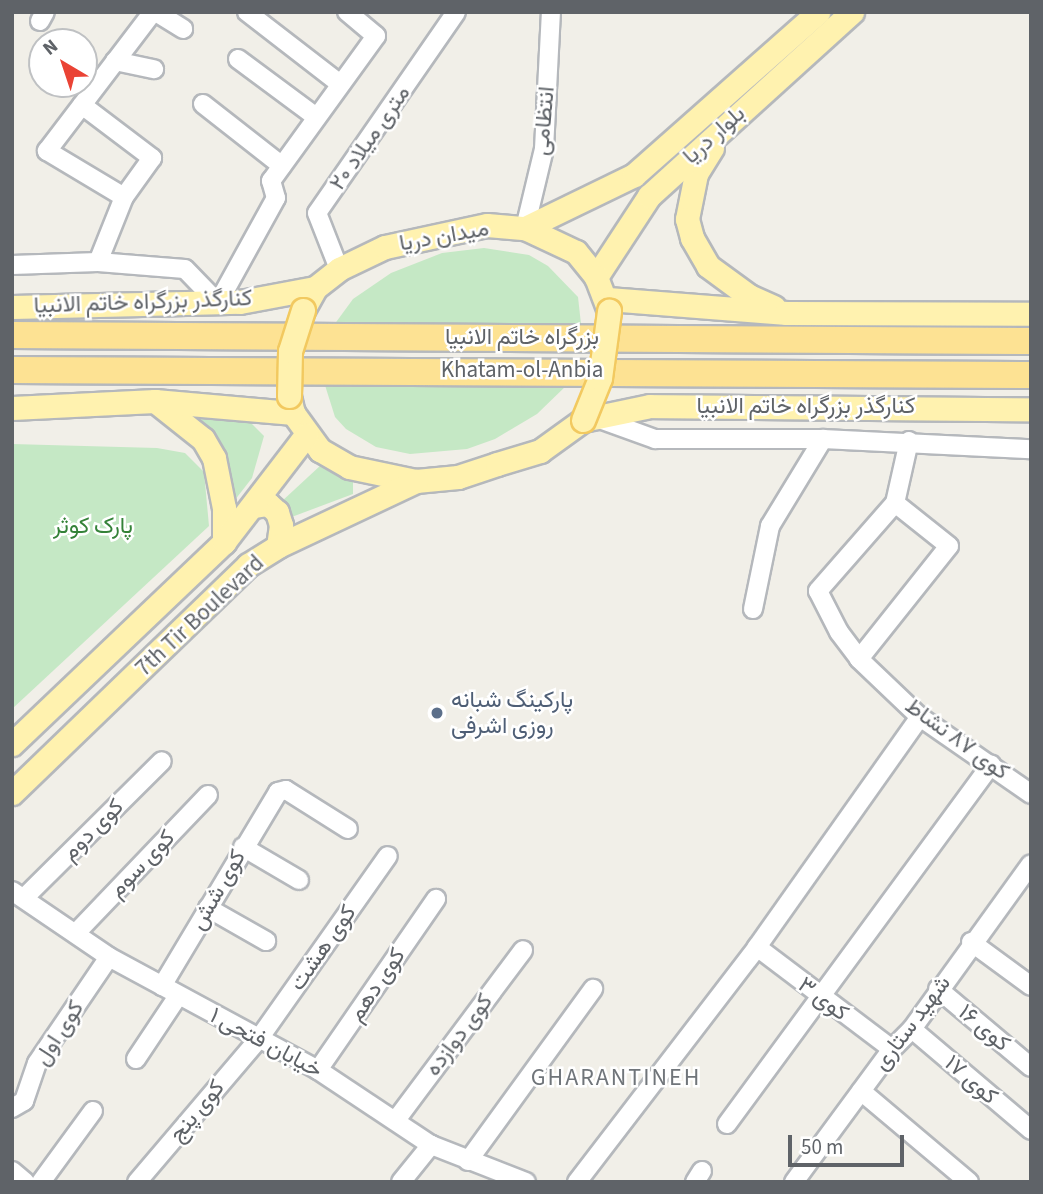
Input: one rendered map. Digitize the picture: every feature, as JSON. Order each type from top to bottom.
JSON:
[{"type":"highway","name":"بزرگراه خاتم الانبیا","points":[[12,335],[1031,341]]},
{"type":"highway","name":"Khatam-ol-Anbia","points":[[12,370],[1031,375]]},
{"type":"main road","name":"بلوار دریا","points":[[525,228],[634,175],[818,12]]},
{"type":"main road","name":"بلوار دریا","points":[[596,276],[649,196],[852,12]]},
{"type":"main road","points":[[730,120],[696,174],[687,219],[692,238],[708,266],[749,296],[786,313]]},
{"type":"main road","name":"میدان دریا","points":[[291,404],[290,351],[303,310],[316,288],[339,269],[385,247],[438,233],[487,225],[525,228],[576,251],[596,276],[608,305]]},
{"type":"main road","name":"کنارگذر بزرگراه خاتم الانبیا","points":[[12,307],[218,303],[316,288]]},
{"type":"main road","points":[[12,408],[155,401],[291,404],[306,435],[349,467],[416,481],[458,477],[540,451],[590,419],[600,378],[608,305],[786,313],[1031,314]]},
{"type":"main road","points":[[155,401],[196,432],[214,458],[224,508],[224,541]]},
{"type":"main road","name":"کنارگذر بزرگراه خاتم الانبیا","points":[[590,419],[650,406],[1031,409]]},
{"type":"main road","name":"7th Tir Boulevard","points":[[12,744],[224,541],[306,435]]},
{"type":"main road","name":"7th Tir Boulevard","points":[[12,793],[248,565],[278,546],[416,481]]},
{"type":"main road","points":[[253,506],[268,504],[277,512],[281,524],[278,546]]},
{"type":"street","points":[[124,197],[47,151],[154,12],[183,29]]},
{"type":"street","points":[[247,12],[340,84]]},
{"type":"street","points":[[12,265],[98,262],[185,269],[218,303],[276,198],[271,181],[376,36],[346,12]]},
{"type":"street","name":"انتظامی","points":[[525,228],[544,149],[551,12]]},
{"type":"street","name":"۲۰ متری میلاد","points":[[339,269],[317,213],[454,13]]},
{"type":"street","points":[[238,59],[316,117]]},
{"type":"street","points":[[115,61],[153,69]]},
{"type":"street","points":[[203,104],[282,166]]},
{"type":"street","points":[[82,105],[152,159],[124,197],[98,262]]},
{"type":"street","points":[[590,419],[655,439],[909,441],[1031,449]]},
{"type":"street","points":[[753,609],[770,526],[823,439]]},
{"type":"street","name":"کوی ۸۷ نشاط","points":[[909,441],[895,503],[818,591],[839,632],[859,659],[920,717],[1031,794]]},
{"type":"street","points":[[859,659],[949,546],[895,503]]},
{"type":"street","points":[[577,1182],[757,947],[920,717]]},
{"type":"street","name":"کوی دوم","points":[[18,895],[162,761]]},
{"type":"street","points":[[727,1124],[991,764]]},
{"type":"street","name":"کوی شش","points":[[162,986],[276,796],[286,790],[348,829]]},
{"type":"street","name":"کوی سوم","points":[[76,933],[208,795]]},
{"type":"street","points":[[243,847],[299,880]]},
{"type":"street","name":"کوی هشت","points":[[258,1040],[388,856]]},
{"type":"street","name":"شهید ستاری","points":[[794,1182],[892,1049],[912,1029],[971,942],[1031,864]]},
{"type":"street","name":"خیابان فتحی ۱","points":[[18,895],[109,957],[258,1040],[318,1070],[431,1145],[516,1180]]},
{"type":"street","name":"کوی دهم","points":[[318,1070],[436,899]]},
{"type":"street","points":[[208,908],[265,941]]},
{"type":"street","points":[[971,942],[1031,986]]},
{"type":"street","name":"کوی ۳","points":[[757,947],[820,998],[892,1049]]},
{"type":"street","name":"کوی دوازده","points":[[396,1120],[523,950]]},
{"type":"street","name":"کوی اول","points":[[12,1108],[24,1101],[37,1063],[109,957]]},
{"type":"street","points":[[468,1161],[593,989]]},
{"type":"street","name":"کوی ۱۶","points":[[938,989],[1031,1067]]},
{"type":"street","points":[[136,1059],[178,996]]},
{"type":"street","name":"کوی ۱۷","points":[[912,1029],[1031,1130]]},
{"type":"street","name":"کوی پنج","points":[[137,1182],[258,1040]]},
{"type":"street","points":[[861,1091],[969,1182]]},
{"type":"street","points":[[41,1182],[93,1111]]},
{"type":"street","points":[[401,1182],[431,1145]]},
{"type":"street","points":[[12,1171],[25,1182]]},
{"type":"green space","points":[[484,248],[529,255],[548,266],[578,297],[581,324],[334,325],[353,299],[391,273],[442,253]]},
{"type":"green space","points":[[324,382],[568,384],[537,414],[495,439],[467,449],[410,454],[376,447],[346,429],[335,417]]},
{"type":"green space","points":[[189,415],[234,416],[250,422],[264,436],[252,478],[231,505]]},
{"type":"green space","name":"پارک کوثر","points":[[12,444],[157,448],[185,453],[204,472],[209,526],[12,709]]},
{"type":"green space","points":[[321,465],[353,481],[353,494],[289,518],[281,502]]},
{"type":"place","name":"پارکینگ شبانه روزی اشرفی","points":[[437,713]]},
{"type":"district","name":"GHARANTINEH","points":[[616,1078]]}]
